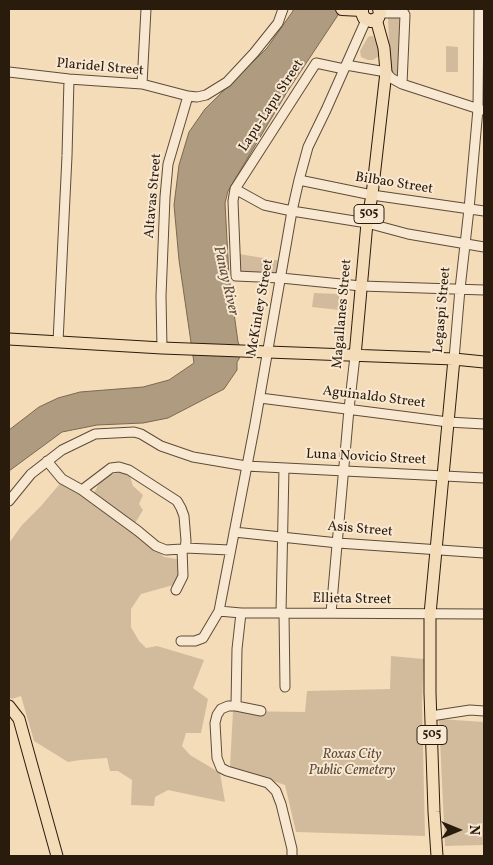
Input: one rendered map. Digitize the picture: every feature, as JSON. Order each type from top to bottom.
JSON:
[{"type":"highway","points":[[342,9],[371,13]]},
{"type":"main road","name":"Magallanes Street","points":[[355,356],[367,223],[386,72],[384,48],[371,13]]},
{"type":"main road","points":[[9,339],[162,348],[454,359],[484,362]]},
{"type":"main road","name":"Legaspi Street","points":[[430,614],[454,359]]},
{"type":"main road","name":"505","points":[[430,614],[430,693],[437,856]]},
{"type":"main road","points":[[9,706],[20,719],[57,856]]},
{"type":"street","points":[[142,84],[146,9]]},
{"type":"street","points":[[188,96],[206,95],[227,82],[278,23],[283,9]]},
{"type":"street","name":"Legaspi Street","points":[[454,359],[460,289],[481,110],[479,9]]},
{"type":"street","points":[[371,13],[405,14],[402,84]]},
{"type":"street","name":"McKinley Street","points":[[219,611],[299,180],[308,147],[371,13]]},
{"type":"street","name":"Lapu-Lapu Street","points":[[235,189],[316,63],[345,67]]},
{"type":"street","points":[[345,67],[386,72],[391,78],[402,84],[481,110]]},
{"type":"street","name":"Plaridel Street","points":[[9,72],[142,84],[188,96]]},
{"type":"street","points":[[58,342],[70,79]]},
{"type":"street","name":"Altavas Street","points":[[162,348],[161,296],[168,164],[188,96]]},
{"type":"street","name":"Bilbao Street","points":[[299,180],[372,195],[484,211]]},
{"type":"street","points":[[484,247],[408,234],[367,223],[264,206],[235,189],[233,201],[236,276],[280,278],[361,286],[484,290]]},
{"type":"street","name":"Magallanes Street","points":[[331,613],[355,356]]},
{"type":"street","name":"Aguinaldo Street","points":[[260,398],[448,422],[484,424]]},
{"type":"street","name":"Luna Novicio Street","points":[[9,501],[31,474],[62,450],[95,434],[134,432],[161,446],[193,457],[246,466],[484,478]]},
{"type":"street","points":[[47,462],[62,479],[82,490],[138,530],[156,546],[166,550],[230,550]]},
{"type":"street","points":[[82,490],[111,468],[119,467],[129,470],[177,501],[182,508],[184,516],[186,541],[183,549],[183,576],[176,590]]},
{"type":"street","points":[[284,468],[282,536],[285,687]]},
{"type":"street","name":"Asis Street","points":[[234,532],[338,543],[484,553]]},
{"type":"street","points":[[182,641],[195,641],[203,638],[219,611]]},
{"type":"street","name":"Ellieta Street","points":[[219,611],[241,613],[484,614]]},
{"type":"street","points":[[236,706],[237,649],[241,613]]},
{"type":"street","points":[[261,710],[236,706],[228,706],[222,709],[217,715],[215,723],[218,758],[221,768],[228,772],[268,783],[276,791],[281,804],[292,856]]},
{"type":"street","points":[[431,716],[470,710],[484,711]]},
{"type":"green space","points":[[403,15],[400,75],[390,73],[388,16]]},
{"type":"green space","points":[[371,36],[375,40],[379,56],[373,60],[368,60],[361,57],[360,51],[368,37]]},
{"type":"green space","points":[[446,46],[458,47],[458,72],[446,72]]},
{"type":"green space","points":[[239,254],[281,261],[278,280],[241,280]]},
{"type":"green space","points":[[314,293],[339,294],[339,310],[312,307]]},
{"type":"green space","points":[[128,470],[133,486],[143,495],[139,504],[143,510],[134,525],[94,493],[100,481],[110,475]]},
{"type":"green space","points":[[63,480],[151,544],[164,557],[183,560],[184,582],[141,594],[131,609],[131,627],[139,641],[146,648],[157,646],[204,660],[193,688],[208,699],[201,733],[186,733],[182,746],[190,755],[220,773],[225,802],[168,790],[155,797],[154,806],[131,805],[132,780],[118,771],[110,771],[107,758],[68,762],[34,741],[21,696],[12,699],[9,697],[9,543],[22,525]]},
{"type":"green space","name":"Roxas City Public Cemetery","points":[[391,656],[424,659],[422,703],[425,836],[296,832],[285,785],[230,767],[233,711],[305,712],[307,691],[390,689]]},
{"type":"green space","points":[[439,719],[484,722],[484,845],[445,846]]},
{"type":"water","name":"Panay River","points":[[293,9],[342,9],[287,92],[228,191],[225,203],[229,277],[238,342],[241,350],[237,362],[237,370],[224,389],[168,418],[143,423],[97,425],[62,432],[9,471],[9,430],[39,407],[58,398],[80,392],[143,387],[169,380],[194,363],[179,260],[174,205],[179,165],[189,132],[205,109],[267,48]]}]
